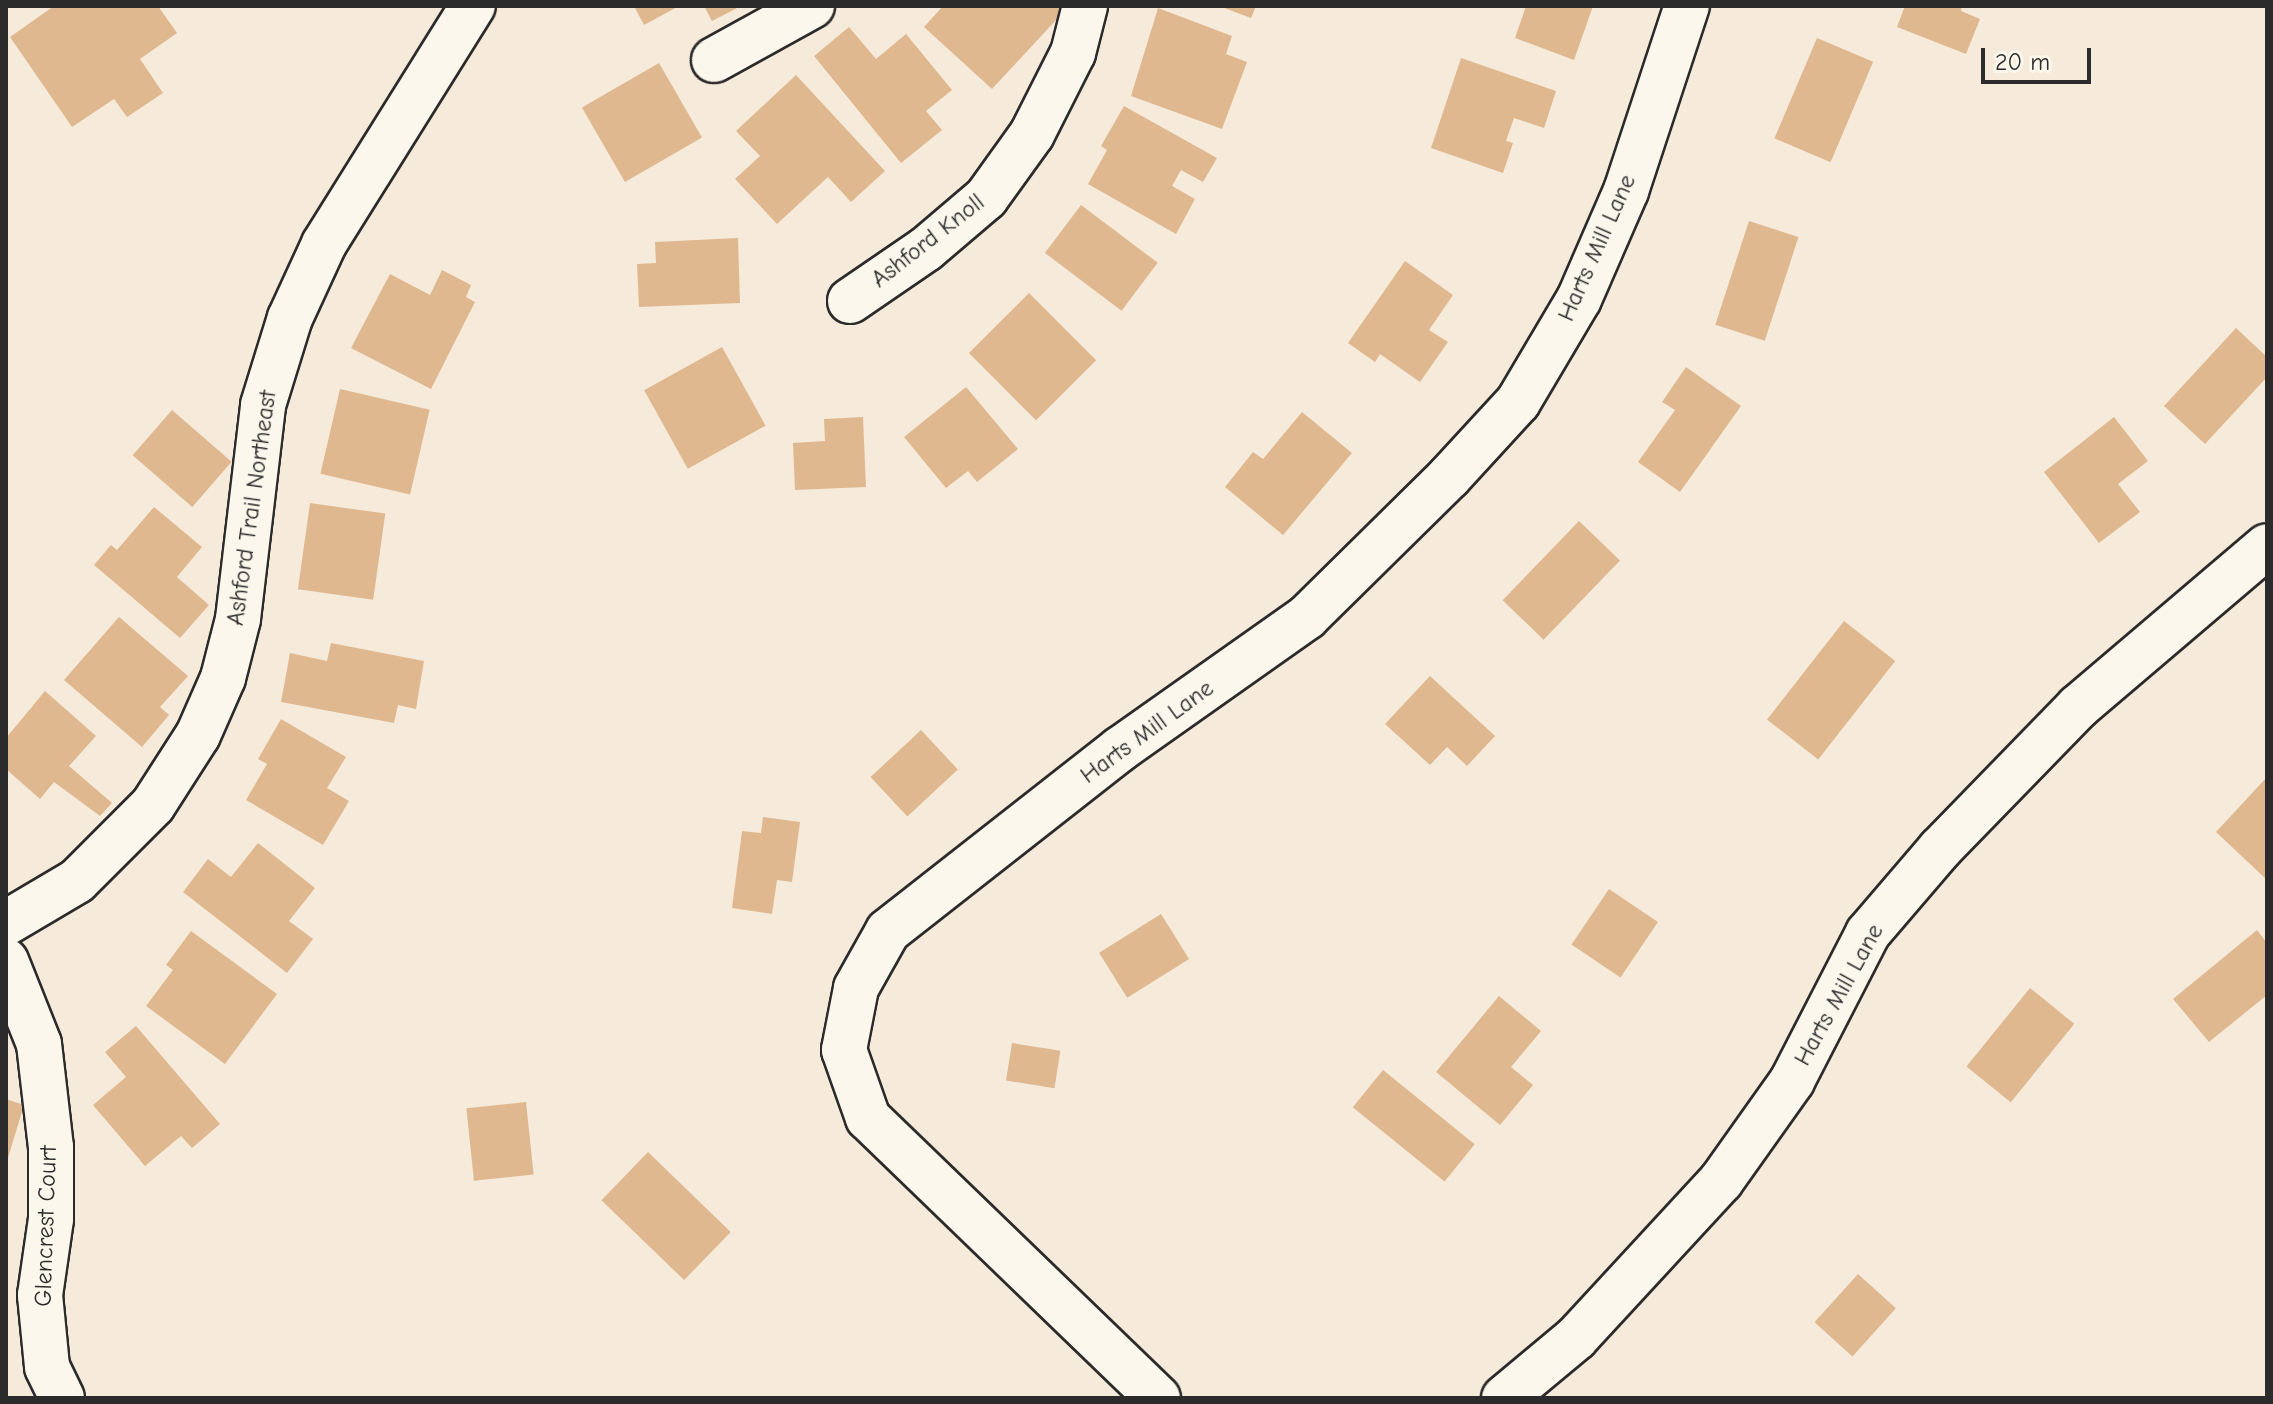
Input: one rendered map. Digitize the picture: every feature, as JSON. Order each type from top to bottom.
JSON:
[{"type":"street","name":"Ashford Trail Northeast","points":[[6,923],[77,881],[153,805],[198,735],[223,678],[238,619],[263,405],[290,318],[324,244],[473,6]]},
{"type":"street","points":[[714,60],[812,6]]},
{"type":"street","name":"Ashford Knoll","points":[[850,301],[926,249],[986,198],[1032,134],[1073,53],[1085,6]]},
{"type":"street","name":"Harts Mill Lane","points":[[1158,1398],[868,1118],[844,1050],[856,988],[888,931],[1120,749],[1307,617],[1449,477],[1518,402],[1579,299],[1620,204],[1687,6]]},
{"type":"street","name":"Harts Mill Lane","points":[[1504,1398],[1576,1338],[1721,1181],[1792,1081],[1868,933],[1940,849],[2078,707],[2267,546]]},
{"type":"street","name":"Glencrest Court","points":[[6,961],[39,1044],[51,1147],[51,1219],[40,1295],[47,1367],[62,1398]]},
{"type":"building","points":[[54,6],[158,6],[177,33],[140,59],[163,93],[127,117],[114,99],[72,127],[10,37]]},
{"type":"building","points":[[634,6],[679,6],[644,25]]},
{"type":"building","points":[[704,6],[741,6],[712,21]]},
{"type":"building","points":[[943,6],[1069,6],[992,89],[924,27]]},
{"type":"building","points":[[1219,6],[1256,6],[1251,18]]},
{"type":"building","points":[[1526,6],[1593,6],[1574,60],[1515,38]]},
{"type":"building","points":[[1905,6],[1962,6],[1961,11],[1980,19],[1966,54],[1897,27]]},
{"type":"building","points":[[1158,8],[1232,36],[1226,54],[1247,62],[1222,129],[1131,96]]},
{"type":"building","points":[[849,27],[876,59],[906,34],[952,90],[926,111],[942,130],[901,163],[814,56]]},
{"type":"building","points":[[1817,38],[1873,62],[1831,162],[1774,138]]},
{"type":"building","points":[[1461,58],[1556,91],[1544,128],[1514,118],[1506,141],[1513,143],[1503,173],[1431,148]]},
{"type":"building","points":[[659,63],[702,137],[625,182],[582,108]]},
{"type":"building","points":[[796,75],[885,171],[851,202],[828,177],[777,224],[735,179],[760,156],[736,131]]},
{"type":"building","points":[[1124,106],[1217,158],[1203,182],[1181,170],[1172,186],[1195,199],[1176,234],[1088,184],[1107,150],[1101,146]]},
{"type":"building","points":[[1081,205],[1158,263],[1122,311],[1045,253]]},
{"type":"building","points":[[1749,221],[1798,237],[1765,341],[1715,325]]},
{"type":"building","points":[[738,238],[740,303],[639,307],[637,264],[656,263],[655,242]]},
{"type":"building","points":[[1405,261],[1453,295],[1429,330],[1448,342],[1420,382],[1380,354],[1375,362],[1348,343]]},
{"type":"building","points":[[442,270],[471,285],[466,297],[475,302],[431,389],[351,348],[390,274],[430,295]]},
{"type":"building","points":[[1029,293],[1096,360],[1036,420],[969,353]]},
{"type":"building","points":[[2236,328],[2267,357],[2267,377],[2205,444],[2164,406]]},
{"type":"building","points":[[722,347],[766,426],[688,469],[644,390]]},
{"type":"building","points":[[1686,367],[1741,406],[1680,492],[1638,462],[1675,410],[1662,402]]},
{"type":"building","points":[[966,387],[1018,449],[977,482],[968,471],[946,488],[904,437]]},
{"type":"building","points":[[340,389],[430,410],[410,494],[320,474]]},
{"type":"building","points":[[172,410],[232,462],[192,507],[133,455]]},
{"type":"building","points":[[1302,412],[1352,453],[1283,535],[1225,487],[1253,452],[1263,459]]},
{"type":"building","points":[[863,417],[866,487],[795,490],[793,443],[825,441],[824,419]]},
{"type":"building","points":[[2114,417],[2148,461],[2118,484],[2140,512],[2099,543],[2044,472]]},
{"type":"building","points":[[310,503],[385,514],[373,600],[298,589]]},
{"type":"building","points":[[154,507],[202,547],[177,577],[209,605],[180,638],[94,565],[111,545],[117,550]]},
{"type":"building","points":[[1579,521],[1620,561],[1544,640],[1503,600]]},
{"type":"building","points":[[119,617],[188,676],[160,707],[169,715],[142,747],[64,680]]},
{"type":"building","points":[[1844,621],[1895,661],[1818,760],[1767,720]]},
{"type":"building","points":[[331,643],[424,661],[416,709],[398,705],[394,723],[281,702],[290,653],[327,661]]},
{"type":"building","points":[[1430,676],[1495,736],[1467,766],[1447,747],[1430,765],[1385,724]]},
{"type":"building","points":[[45,691],[96,736],[69,766],[112,803],[100,816],[54,782],[40,799],[6,769],[6,738]]},
{"type":"building","points":[[281,719],[346,757],[327,788],[349,801],[323,845],[246,800],[267,764],[258,759]]},
{"type":"building","points":[[921,730],[958,769],[907,817],[871,777]]},
{"type":"building","points":[[2267,777],[2267,880],[2216,832]]},
{"type":"building","points":[[763,817],[800,822],[792,882],[777,880],[772,914],[732,908],[742,831],[761,833]]},
{"type":"building","points":[[258,843],[315,888],[289,921],[313,939],[287,973],[183,892],[208,859],[231,877]]},
{"type":"building","points":[[1609,889],[1658,922],[1620,978],[1572,945]]},
{"type":"building","points":[[1161,914],[1189,959],[1127,998],[1099,953]]},
{"type":"building","points":[[2257,930],[2267,943],[2267,995],[2209,1042],[2173,999]]},
{"type":"building","points":[[191,931],[277,994],[225,1064],[146,1006],[173,970],[166,965]]},
{"type":"building","points":[[2030,988],[2074,1024],[2011,1102],[1966,1066]]},
{"type":"building","points":[[1499,996],[1541,1031],[1511,1067],[1533,1085],[1500,1125],[1436,1072]]},
{"type":"building","points":[[136,1026],[220,1124],[192,1148],[181,1136],[145,1166],[93,1105],[126,1077],[105,1052]]},
{"type":"building","points":[[1012,1043],[1060,1051],[1054,1088],[1006,1081]]},
{"type":"building","points":[[1383,1070],[1475,1144],[1444,1182],[1353,1107]]},
{"type":"building","points":[[6,1099],[24,1105],[7,1161],[6,1161]]},
{"type":"building","points":[[526,1102],[534,1175],[474,1181],[466,1108]]},
{"type":"building","points":[[648,1152],[731,1232],[684,1280],[601,1200]]},
{"type":"building","points":[[1858,1274],[1896,1308],[1852,1356],[1815,1322]]}]
